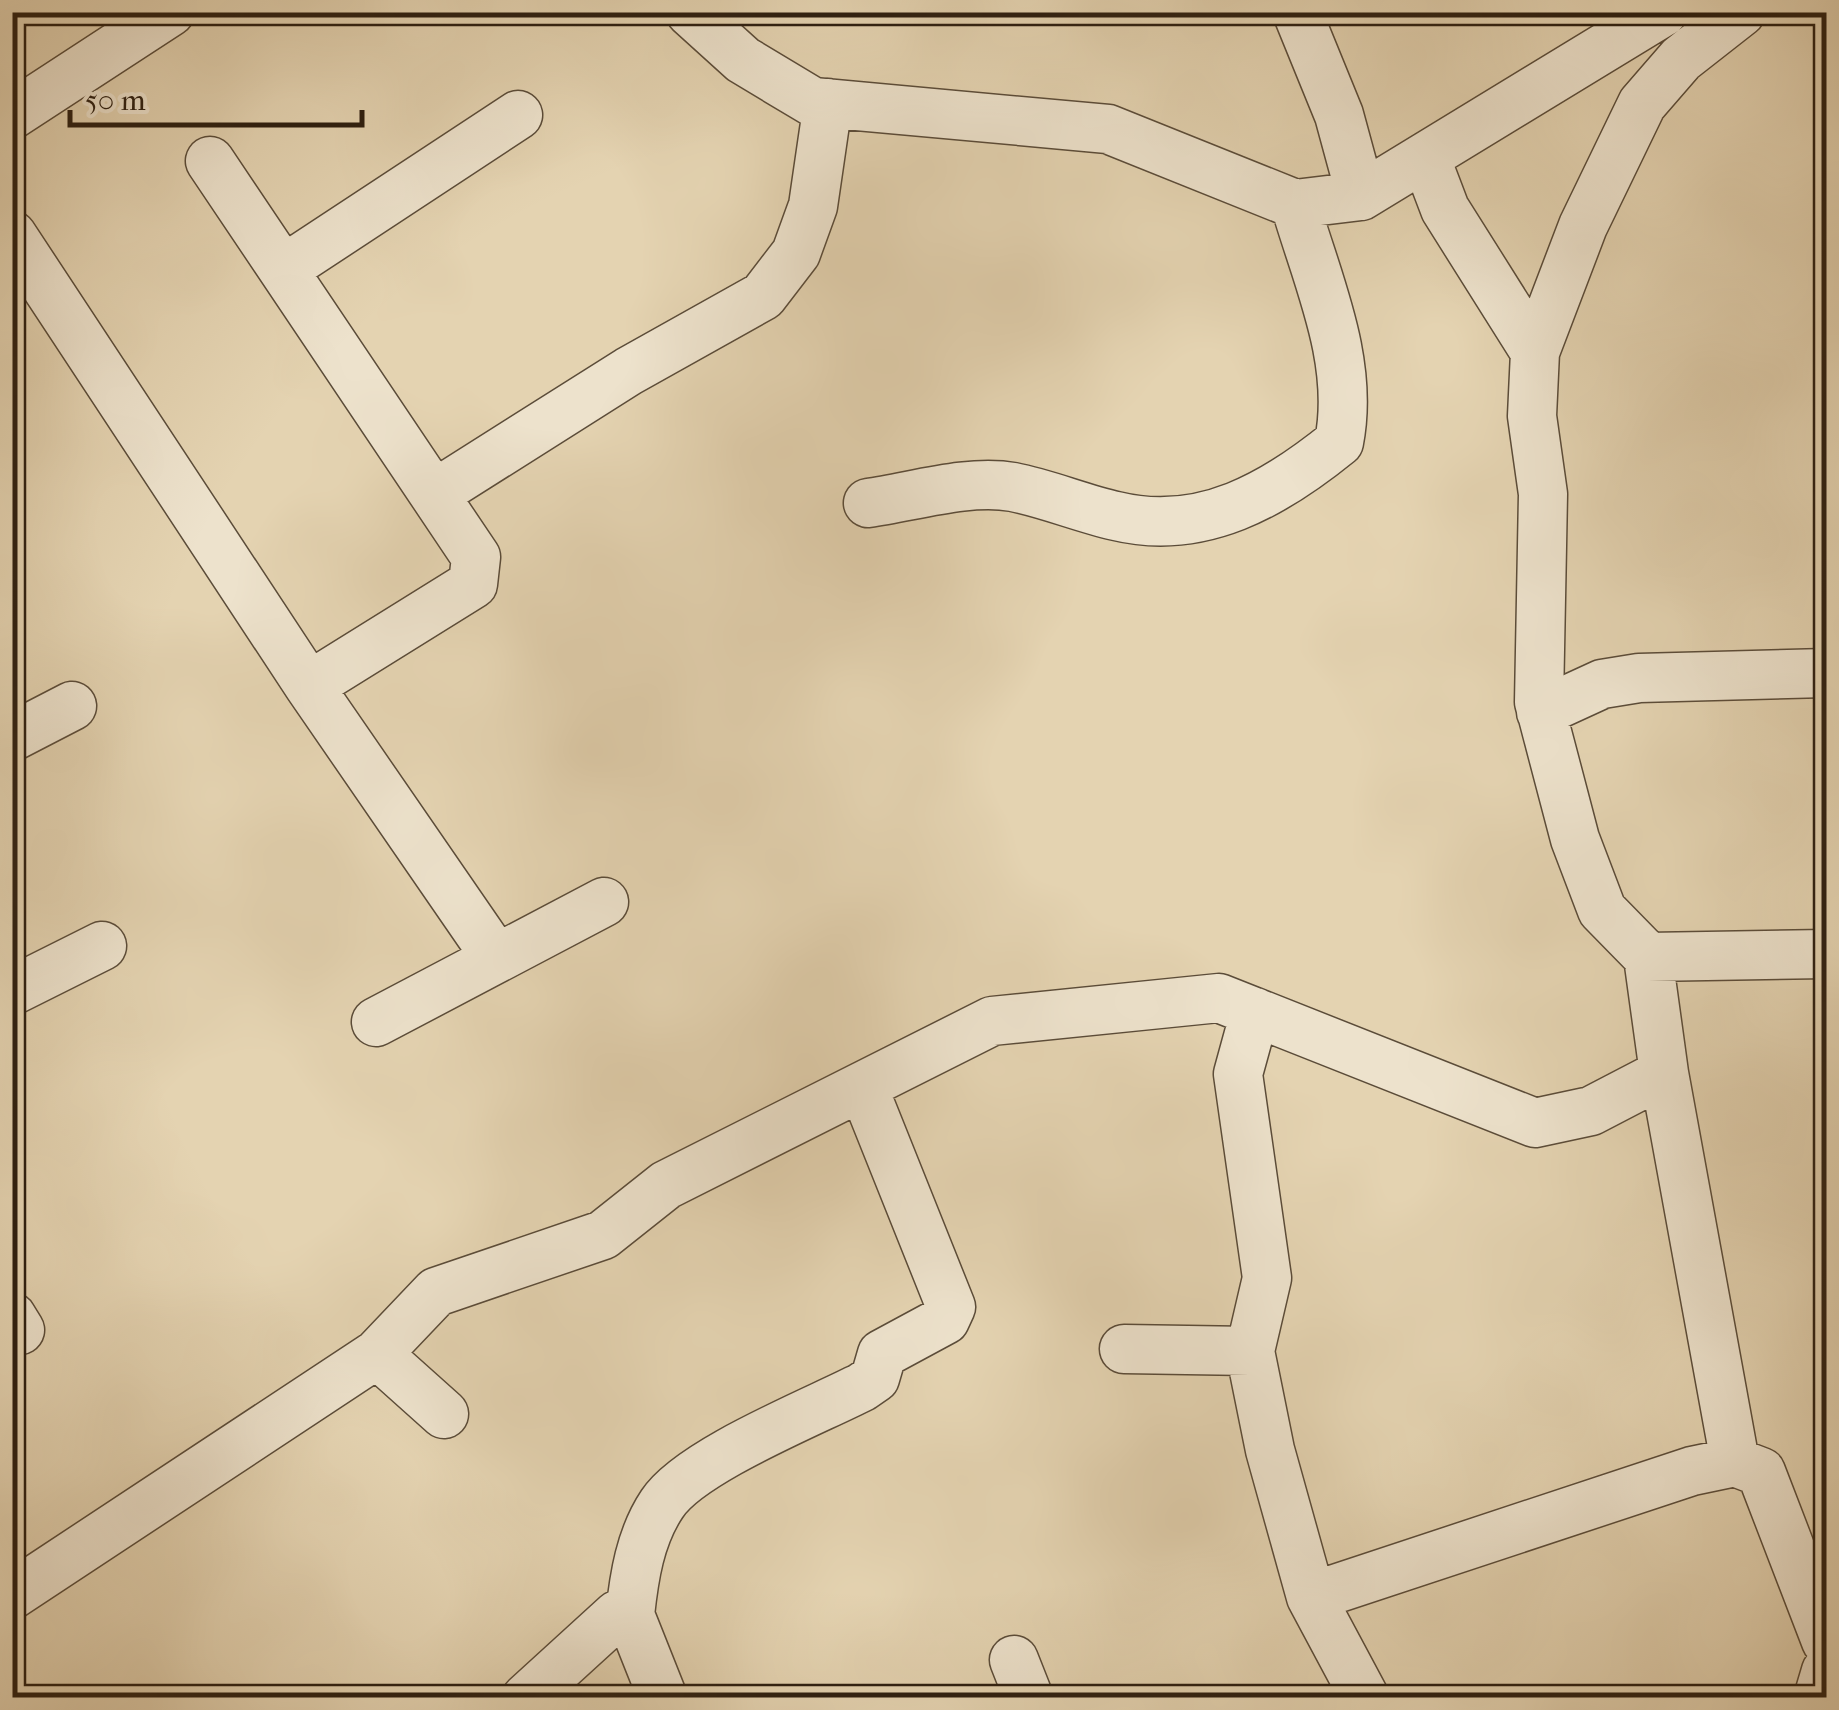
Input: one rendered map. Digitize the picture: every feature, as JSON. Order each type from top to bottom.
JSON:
[{"type":"street","points":[[12,115],[170,12]]},
{"type":"street","points":[[690,12],[742,60],[813,102],[1108,129],[1295,204],[1361,196],[1663,12]]},
{"type":"street","points":[[1297,12],[1338,115],[1361,196]]},
{"type":"street","points":[[1735,1462],[1664,1073],[1648,957],[1602,910],[1575,839],[1541,712],[1537,645],[1543,494],[1532,416],[1535,352],[1583,226],[1642,104],[1681,58],[1741,12]]},
{"type":"street","points":[[436,493],[630,371],[762,296],[796,253],[813,206],[828,103]]},
{"type":"street","points":[[284,269],[518,115]]},
{"type":"street","points":[[1426,159],[1445,208],[1535,352]]},
{"type":"street","points":[[210,161],[476,557],[473,584],[309,686]]},
{"type":"street","points":[[868,504],[1009,486],[1120,517],[1168,522],[1225,512],[1288,480],[1340,442],[1344,419],[1344,371],[1295,204]]},
{"type":"street","points":[[12,235],[309,686],[495,956]]},
{"type":"street","points":[[1541,712],[1602,684],[1640,678],[1825,679]]},
{"type":"street","points":[[12,736],[72,706]]},
{"type":"street","points":[[376,1022],[604,902]]},
{"type":"street","points":[[12,991],[102,946]]},
{"type":"street","points":[[1648,957],[1826,954]]},
{"type":"street","points":[[12,1594],[377,1354],[436,1292],[603,1235],[666,1185],[992,1021],[1219,998],[1535,1123],[1590,1112],[1664,1073]]},
{"type":"street","points":[[1255,1012],[1238,1074],[1267,1278],[1250,1350],[1270,1450],[1310,1596],[1365,1698]]},
{"type":"street","points":[[663,1698],[630,1615],[638,1558],[662,1502],[677,1487],[727,1455],[862,1388],[875,1378],[882,1354],[945,1320],[951,1307],[873,1122],[863,1087]]},
{"type":"street","points":[[1124,1348],[1250,1350]]},
{"type":"street","points":[[377,1354],[444,1414]]},
{"type":"street","points":[[1310,1596],[1692,1471],[1735,1462],[1761,1472],[1826,1641]]},
{"type":"street","points":[[526,1698],[617,1616],[630,1615]]},
{"type":"street","points":[[1818,1698],[1826,1672]]}]
